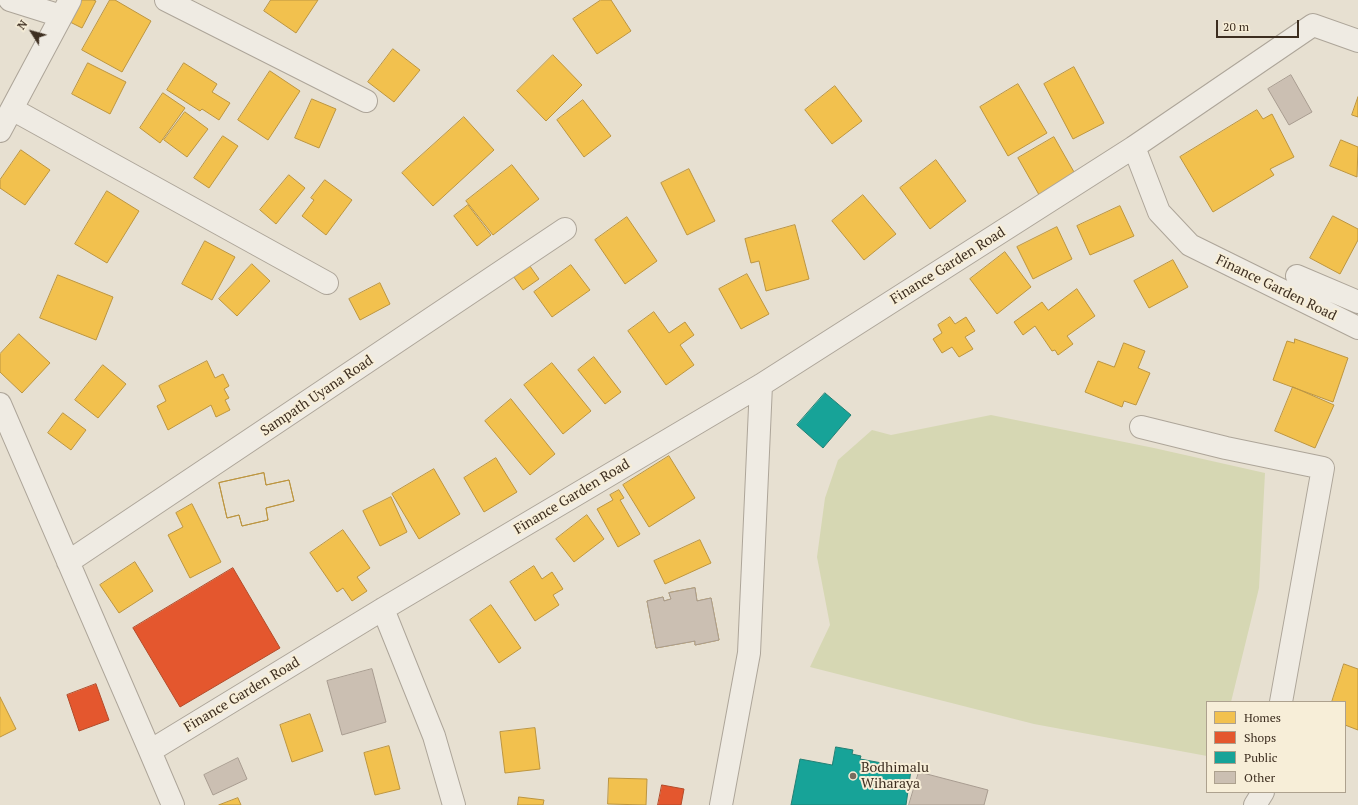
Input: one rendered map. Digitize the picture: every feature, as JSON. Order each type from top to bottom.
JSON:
[{"type":"street","points":[[0,131],[65,8],[10,0]]},
{"type":"street","points":[[166,0],[366,100]]},
{"type":"street","name":"Finance Garden Road","points":[[150,751],[383,609],[761,385],[1134,147],[1313,25],[1358,41]]},
{"type":"street","points":[[12,109],[327,283]]},
{"type":"street","name":"Finance Garden Road","points":[[1134,147],[1159,212],[1190,246],[1358,328]]},
{"type":"street","name":"Sampath Uyana Road","points":[[68,562],[565,229]]},
{"type":"street","points":[[1297,276],[1358,302]]},
{"type":"street","points":[[722,805],[749,653],[761,385]]},
{"type":"street","points":[[0,404],[173,805]]},
{"type":"street","points":[[1141,427],[1226,448],[1323,468],[1281,701]]},
{"type":"street","points":[[383,609],[434,736],[454,805]]},
{"type":"street","points":[[1255,805],[1262,793]]},
{"type":"green space","points":[[991,415],[1154,448],[1265,473],[1259,588],[1231,701],[1206,701],[1206,756],[1034,724],[810,667],[830,625],[817,557],[825,498],[838,460],[872,430],[891,435]]},
{"type":"building: Homes","points":[[79,0],[96,1],[82,28],[68,21]]},
{"type":"building: Homes","points":[[110,0],[115,0],[151,21],[122,72],[82,50]]},
{"type":"building: Homes","points":[[271,0],[318,0],[296,33],[264,11]]},
{"type":"building: Homes","points":[[601,0],[611,0],[631,31],[597,54],[573,19]]},
{"type":"building: Homes","points":[[393,49],[420,70],[394,102],[368,82]]},
{"type":"building: Homes","points":[[553,55],[582,85],[546,121],[517,91]]},
{"type":"building: Homes","points":[[88,63],[126,82],[110,114],[72,94]]},
{"type":"building: Homes","points":[[184,63],[217,84],[212,92],[230,103],[219,120],[202,109],[200,111],[167,90]]},
{"type":"building: Homes","points":[[1074,67],[1104,123],[1073,139],[1044,84]]},
{"type":"building: Homes","points":[[270,71],[300,91],[268,140],[238,120]]},
{"type":"building: Homes","points":[[1018,84],[1047,133],[1008,156],[980,107]]},
{"type":"building: Homes","points":[[835,86],[862,121],[832,144],[805,110]]},
{"type":"building: Homes","points":[[163,93],[185,108],[160,143],[140,128]]},
{"type":"building: Homes","points":[[1358,97],[1358,117],[1352,115]]},
{"type":"building: Homes","points":[[312,99],[336,109],[319,148],[295,138]]},
{"type":"building: Homes","points":[[583,100],[611,136],[584,157],[557,120]]},
{"type":"building: Homes","points":[[1257,110],[1263,119],[1272,114],[1294,157],[1270,169],[1274,175],[1213,212],[1180,157]]},
{"type":"building: Homes","points":[[185,112],[208,129],[187,157],[164,140]]},
{"type":"building: Homes","points":[[464,117],[494,150],[433,206],[402,173]]},
{"type":"building: Homes","points":[[223,136],[238,146],[209,188],[194,178]]},
{"type":"building: Homes","points":[[1054,137],[1078,179],[1042,200],[1018,158]]},
{"type":"building: Homes","points":[[1341,140],[1358,147],[1357,177],[1330,166]]},
{"type":"building: Homes","points":[[21,150],[50,170],[25,205],[0,188],[0,180]]},
{"type":"building: Homes","points":[[936,160],[966,201],[930,229],[900,188]]},
{"type":"building: Homes","points":[[512,165],[539,199],[493,235],[466,201]]},
{"type":"building: Homes","points":[[689,169],[715,221],[687,235],[661,183]]},
{"type":"building: Homes","points":[[289,175],[305,188],[276,224],[260,210]]},
{"type":"building: Homes","points":[[325,180],[352,200],[326,235],[302,216],[314,200],[311,198]]},
{"type":"building: Homes","points":[[107,191],[139,211],[107,263],[75,244]]},
{"type":"building: Homes","points":[[863,195],[896,234],[864,260],[832,221]]},
{"type":"building: Homes","points":[[468,205],[491,235],[477,246],[454,216]]},
{"type":"building: Homes","points":[[1120,206],[1134,236],[1090,255],[1077,226]]},
{"type":"building: Homes","points":[[1333,216],[1358,229],[1358,240],[1340,274],[1310,258]]},
{"type":"building: Homes","points":[[627,217],[657,261],[625,284],[595,240]]},
{"type":"building: Homes","points":[[795,225],[809,279],[766,291],[759,261],[751,263],[745,239]]},
{"type":"building: Homes","points":[[1057,227],[1072,259],[1033,279],[1017,247]]},
{"type":"building: Homes","points":[[205,241],[235,257],[212,300],[182,284]]},
{"type":"building: Homes","points":[[1005,252],[1031,287],[997,314],[970,279]]},
{"type":"building: Homes","points":[[1173,260],[1188,287],[1149,308],[1134,281]]},
{"type":"building: Homes","points":[[527,262],[539,279],[523,290],[511,273]]},
{"type":"building: Homes","points":[[252,264],[270,281],[237,316],[219,299]]},
{"type":"building: Homes","points":[[571,265],[590,290],[552,317],[534,292]]},
{"type":"building: Homes","points":[[747,274],[769,314],[741,329],[719,289]]},
{"type":"building: Homes","points":[[58,275],[113,297],[96,340],[40,318]]},
{"type":"building: Homes","points":[[380,283],[390,304],[360,320],[349,299]]},
{"type":"building: Homes","points":[[1077,289],[1095,316],[1067,336],[1073,344],[1058,355],[1055,350],[1052,351],[1035,326],[1023,335],[1014,322],[1042,302],[1048,310]]},
{"type":"building: Homes","points":[[654,312],[669,333],[685,322],[694,335],[680,345],[694,365],[666,385],[628,331]]},
{"type":"building: Homes","points":[[950,317],[955,324],[966,317],[975,331],[965,337],[973,349],[959,357],[952,347],[942,353],[933,339],[942,333],[938,325]]},
{"type":"building: Homes","points":[[19,334],[50,363],[22,393],[0,372],[0,354]]},
{"type":"building: Homes","points":[[1295,339],[1348,358],[1333,402],[1273,380],[1287,341],[1294,343]]},
{"type":"building: Homes","points":[[1124,343],[1145,351],[1138,368],[1150,373],[1136,405],[1124,401],[1122,407],[1085,392],[1098,361],[1114,367]]},
{"type":"building: Homes","points":[[594,357],[621,392],[605,404],[578,370]]},
{"type":"building: Homes","points":[[207,361],[215,378],[223,374],[229,386],[224,389],[229,398],[225,400],[230,410],[216,417],[211,405],[168,430],[157,406],[166,401],[159,386]]},
{"type":"building: Homes","points":[[552,363],[591,411],[563,434],[524,385]]},
{"type":"building: Homes","points":[[103,365],[126,384],[98,418],[75,400]]},
{"type":"building: Homes","points":[[1293,387],[1334,405],[1315,448],[1275,431]]},
{"type":"building: Homes","points":[[511,399],[555,454],[530,475],[485,421]]},
{"type":"building: Homes","points":[[63,413],[86,430],[71,450],[48,433]]},
{"type":"building: Homes","points":[[669,456],[695,498],[649,527],[623,485]]},
{"type":"building: Homes","points":[[496,458],[517,492],[484,512],[464,478]]},
{"type":"building: Homes","points":[[434,469],[460,514],[419,539],[392,494]]},
{"type":"building: Homes","points":[[264,473],[266,485],[289,480],[294,501],[266,508],[268,520],[242,526],[239,515],[227,518],[219,483]]},
{"type":"building: Homes","points":[[264,473],[266,485],[289,480],[294,501],[266,508],[268,520],[242,526],[239,515],[227,518],[219,483]]},
{"type":"building: Homes","points":[[619,490],[624,498],[620,500],[640,534],[618,547],[597,509],[613,500],[610,495]]},
{"type":"building: Homes","points":[[391,497],[407,532],[380,546],[363,511]]},
{"type":"building: Homes","points":[[192,504],[221,562],[190,578],[168,535],[183,527],[176,513]]},
{"type":"building: Homes","points":[[587,515],[604,539],[574,562],[556,539]]},
{"type":"building: Homes","points":[[343,530],[370,568],[357,577],[367,591],[352,601],[343,588],[337,592],[310,553]]},
{"type":"building: Homes","points":[[700,540],[711,563],[665,584],[654,561]]},
{"type":"building: Homes","points":[[135,562],[153,591],[119,613],[100,585]]},
{"type":"building: Homes","points":[[534,566],[542,579],[552,572],[563,589],[553,595],[559,605],[535,621],[510,582]]},
{"type":"building: Homes","points":[[695,588],[697,601],[711,598],[719,640],[695,645],[695,641],[656,648],[647,601],[663,597],[664,601],[671,599],[669,593]]},
{"type":"building: Homes","points":[[491,605],[521,648],[499,663],[470,620]]},
{"type":"building: Homes","points":[[1344,664],[1358,669],[1358,730],[1346,725],[1346,701],[1332,701]]},
{"type":"building: Homes","points":[[0,697],[16,729],[0,737]]},
{"type":"building: Homes","points":[[310,714],[323,751],[292,762],[280,725]]},
{"type":"building: Homes","points":[[535,728],[540,769],[505,773],[500,732]]},
{"type":"building: Homes","points":[[389,746],[400,789],[375,795],[364,753]]},
{"type":"building: Homes","points":[[609,778],[647,779],[646,805],[608,804]]},
{"type":"building: Homes","points":[[519,797],[544,800],[543,805],[518,805]]},
{"type":"building: Homes","points":[[238,798],[241,805],[219,805]]},
{"type":"building: Shops","points":[[233,568],[280,648],[180,707],[133,628]]},
{"type":"building: Shops","points":[[96,684],[109,720],[79,731],[67,695]]},
{"type":"building: Shops","points":[[662,785],[684,789],[681,805],[658,805]]},
{"type":"building: Public","points":[[825,393],[851,415],[823,448],[797,425]]},
{"type":"building: Public","name":"Bodhimalu Wiharaya","points":[[836,747],[853,750],[852,754],[861,756],[860,759],[882,763],[880,770],[892,772],[893,767],[911,770],[906,805],[791,805],[800,759],[832,765]]},
{"type":"building: Other","points":[[1291,75],[1312,112],[1289,125],[1268,89]]},
{"type":"building: Other","points":[[695,588],[697,601],[711,598],[719,640],[695,645],[695,641],[656,648],[647,601],[663,597],[664,601],[671,599],[669,593]]},
{"type":"building: Other","points":[[372,669],[386,722],[342,735],[327,681]]},
{"type":"building: Other","points":[[238,758],[247,779],[213,795],[204,775]]},
{"type":"building: Other","points":[[919,772],[988,790],[984,805],[909,805]]},
{"type":"place","name":"Bodhimalu Wiharaya","points":[[853,776]]}]
